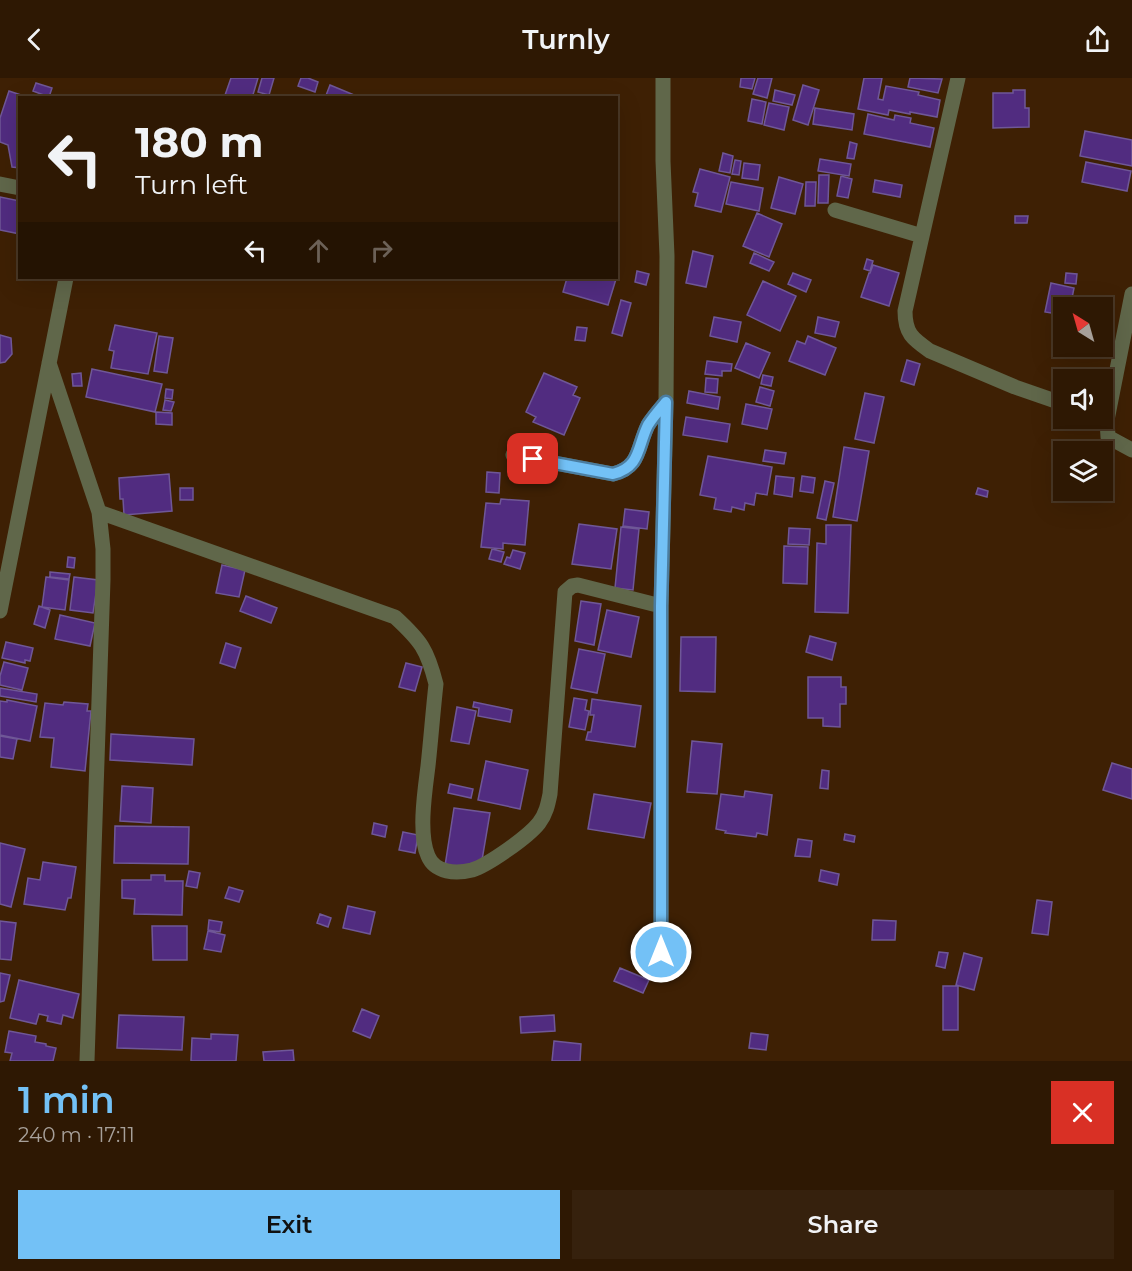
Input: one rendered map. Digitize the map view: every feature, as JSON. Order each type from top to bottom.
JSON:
[{"type":"street","points":[[661,975],[661,606],[666,402],[663,78]]},
{"type":"street","points":[[958,78],[905,311],[905,324],[909,334],[930,351],[1015,387],[1053,400]]},
{"type":"street","points":[[0,184],[18,188]]},
{"type":"street","points":[[835,210],[922,236]]},
{"type":"street","points":[[0,611],[66,279]]},
{"type":"street","points":[[1113,382],[1132,294]]},
{"type":"street","points":[[50,363],[99,512],[103,549],[87,1061]]},
{"type":"street","points":[[513,455],[613,474],[622,472],[636,460],[649,424],[666,402]]},
{"type":"street","points":[[1107,429],[1108,437],[1132,450]]},
{"type":"street","points":[[99,512],[394,617],[416,636],[425,650],[436,684],[424,806],[424,844],[429,859],[438,868],[456,873],[474,870],[502,853],[531,832],[545,814],[550,794],[565,592],[572,586],[578,585],[661,606]]},
{"type":"building","points":[[231,78],[258,78],[253,96],[225,96]]},
{"type":"building","points":[[262,78],[274,78],[269,95],[258,92]]},
{"type":"building","points":[[301,78],[318,82],[315,92],[298,86]]},
{"type":"building","points":[[741,78],[755,78],[752,89],[740,87]]},
{"type":"building","points":[[758,78],[772,78],[767,98],[753,94]]},
{"type":"building","points":[[864,78],[882,78],[878,99],[883,100],[886,86],[919,92],[918,95],[940,100],[937,117],[889,110],[888,115],[858,109]]},
{"type":"building","points":[[910,78],[942,79],[938,93],[908,87]]},
{"type":"building","points":[[36,83],[52,88],[49,96],[33,91]]},
{"type":"building","points":[[330,85],[357,96],[326,96]]},
{"type":"building","points":[[803,85],[819,90],[808,125],[793,120]]},
{"type":"building","points":[[775,90],[795,95],[792,105],[773,101]]},
{"type":"building","points":[[1013,90],[1025,90],[1025,108],[1029,108],[1029,127],[993,128],[993,93],[1013,93]]},
{"type":"building","points":[[9,91],[24,96],[18,96],[18,168],[12,167],[8,145],[0,142],[0,118]]},
{"type":"building","points":[[752,99],[766,102],[762,124],[748,121]]},
{"type":"building","points":[[769,103],[789,107],[784,130],[764,125]]},
{"type":"building","points":[[815,108],[854,114],[852,130],[813,124]]},
{"type":"building","points":[[868,114],[894,120],[895,115],[911,118],[910,123],[934,128],[930,147],[864,134]]},
{"type":"building","points":[[1085,131],[1132,140],[1132,166],[1080,156]]},
{"type":"building","points":[[850,142],[857,144],[854,159],[847,158]]},
{"type":"building","points":[[723,153],[733,156],[730,173],[719,171]]},
{"type":"building","points":[[820,159],[851,164],[849,176],[818,171]]},
{"type":"building","points":[[735,160],[741,161],[739,175],[732,174]]},
{"type":"building","points":[[1086,162],[1131,171],[1127,191],[1082,182]]},
{"type":"building","points":[[744,163],[760,165],[758,180],[742,178]]},
{"type":"building","points":[[700,169],[730,177],[721,212],[695,206],[698,193],[693,192]]},
{"type":"building","points":[[819,175],[829,175],[828,203],[818,203]]},
{"type":"building","points":[[841,176],[852,179],[848,198],[837,196]]},
{"type":"building","points":[[779,177],[803,184],[795,214],[771,208]]},
{"type":"building","points":[[875,180],[902,185],[900,197],[873,192]]},
{"type":"building","points":[[731,182],[763,188],[759,211],[726,204]]},
{"type":"building","points":[[806,182],[816,182],[815,206],[805,206]]},
{"type":"building","points":[[0,197],[18,201],[18,234],[0,230]]},
{"type":"building","points":[[757,213],[782,224],[769,257],[743,246]]},
{"type":"building","points":[[1015,216],[1028,216],[1027,223],[1015,223]]},
{"type":"building","points":[[693,251],[713,256],[706,287],[686,283]]},
{"type":"building","points":[[754,253],[774,262],[769,271],[750,263]]},
{"type":"building","points":[[867,259],[873,261],[870,271],[864,269]]},
{"type":"building","points":[[873,265],[899,273],[889,306],[861,297]]},
{"type":"building","points":[[637,271],[649,274],[646,285],[635,282]]},
{"type":"building","points":[[793,273],[811,280],[806,292],[788,284]]},
{"type":"building","points":[[1066,273],[1077,274],[1076,284],[1065,283]]},
{"type":"building","points":[[567,279],[616,279],[608,305],[563,292]]},
{"type":"building","points":[[763,281],[796,296],[780,331],[747,315]]},
{"type":"building","points":[[1051,283],[1074,288],[1072,297],[1053,297],[1053,313],[1045,312]]},
{"type":"building","points":[[621,300],[631,303],[622,336],[612,333]]},
{"type":"building","points":[[714,317],[741,322],[737,342],[710,336]]},
{"type":"building","points":[[818,317],[839,322],[835,337],[815,333]]},
{"type":"building","points":[[115,325],[157,333],[148,374],[111,368],[114,351],[109,350]]},
{"type":"building","points":[[577,327],[587,328],[585,341],[575,340]]},
{"type":"building","points":[[0,335],[11,338],[12,354],[5,362],[0,363]]},
{"type":"building","points":[[159,336],[173,338],[167,373],[154,371]]},
{"type":"building","points":[[808,336],[836,348],[825,375],[789,361],[797,341],[805,344]]},
{"type":"building","points":[[746,343],[770,353],[759,378],[735,368]]},
{"type":"building","points":[[907,360],[920,364],[914,385],[901,381]]},
{"type":"building","points":[[707,361],[732,364],[731,371],[722,371],[722,376],[705,374]]},
{"type":"building","points":[[92,369],[162,384],[155,412],[86,397]]},
{"type":"building","points":[[81,373],[82,386],[73,386],[72,374]]},
{"type":"building","points":[[544,373],[577,387],[573,395],[580,398],[564,435],[533,422],[536,417],[526,412]]},
{"type":"building","points":[[763,375],[773,377],[771,386],[761,384]]},
{"type":"building","points":[[706,378],[718,379],[717,393],[705,392]]},
{"type":"building","points":[[760,387],[774,391],[770,406],[756,402]]},
{"type":"building","points":[[166,389],[173,390],[172,399],[165,398]]},
{"type":"building","points":[[689,391],[720,397],[718,409],[687,403]]},
{"type":"building","points":[[865,393],[884,397],[874,443],[855,439]]},
{"type":"building","points":[[165,400],[174,402],[171,411],[163,410]]},
{"type":"building","points":[[746,404],[772,409],[767,429],[742,424]]},
{"type":"building","points":[[156,412],[172,413],[172,425],[156,424]]},
{"type":"building","points":[[686,417],[730,424],[727,442],[683,435]]},
{"type":"building","points":[[844,447],[869,451],[857,521],[833,517]]},
{"type":"building","points":[[765,450],[786,453],[784,464],[763,461]]},
{"type":"building","points":[[708,456],[772,467],[767,495],[756,493],[754,505],[745,503],[744,510],[732,507],[731,512],[714,509],[716,498],[700,495]]},
{"type":"building","points":[[487,472],[500,473],[499,493],[486,492]]},
{"type":"building","points":[[169,474],[172,511],[124,515],[123,499],[120,499],[119,478]]},
{"type":"building","points":[[776,476],[794,478],[792,497],[774,494]]},
{"type":"building","points":[[802,476],[815,478],[813,493],[800,491]]},
{"type":"building","points":[[825,481],[834,483],[826,520],[817,518]]},
{"type":"building","points":[[180,488],[193,488],[193,500],[180,500]]},
{"type":"building","points":[[978,488],[988,491],[987,497],[976,494]]},
{"type":"building","points":[[501,499],[529,501],[525,545],[503,543],[503,549],[481,547],[486,503],[500,504]]},
{"type":"building","points":[[625,509],[649,512],[647,529],[623,526]]},
{"type":"building","points":[[579,524],[617,529],[611,569],[572,564]]},
{"type":"building","points":[[826,525],[851,525],[848,613],[815,612],[817,543],[826,544]]},
{"type":"building","points":[[621,527],[639,529],[633,590],[615,588]]},
{"type":"building","points":[[789,528],[810,529],[809,545],[788,544]]},
{"type":"building","points":[[784,546],[808,547],[807,584],[783,583]]},
{"type":"building","points":[[492,549],[504,552],[501,562],[489,559]]},
{"type":"building","points":[[513,550],[525,553],[520,569],[504,564],[507,557],[510,558]]},
{"type":"building","points":[[68,557],[75,558],[74,568],[67,567]]},
{"type":"building","points":[[222,565],[245,570],[239,597],[216,593]]},
{"type":"building","points":[[50,572],[70,574],[69,579],[50,577]]},
{"type":"building","points":[[46,577],[69,580],[65,610],[42,607]]},
{"type":"building","points":[[74,577],[98,580],[93,613],[70,610]]},
{"type":"building","points":[[246,596],[277,608],[271,623],[240,611]]},
{"type":"building","points":[[581,601],[601,604],[594,645],[575,641]]},
{"type":"building","points":[[39,606],[50,610],[45,628],[34,624]]},
{"type":"building","points":[[607,610],[639,617],[631,657],[598,650]]},
{"type":"building","points":[[60,615],[95,623],[90,646],[55,639]]},
{"type":"building","points":[[810,636],[836,643],[832,660],[806,652]]},
{"type":"building","points":[[681,637],[716,637],[715,692],[680,691]]},
{"type":"building","points":[[6,642],[33,648],[30,661],[25,660],[25,663],[2,658]]},
{"type":"building","points":[[226,643],[241,648],[235,668],[220,663]]},
{"type":"building","points":[[579,649],[605,654],[597,693],[571,688]]},
{"type":"building","points":[[4,662],[28,668],[22,690],[0,685]]},
{"type":"building","points":[[406,663],[422,667],[415,691],[399,687]]},
{"type":"building","points":[[808,677],[841,677],[841,687],[846,687],[846,704],[840,704],[840,727],[823,726],[823,718],[808,718]]},
{"type":"building","points":[[0,688],[37,694],[36,702],[0,696]]},
{"type":"building","points":[[574,698],[587,700],[585,710],[589,711],[585,730],[569,727]]},
{"type":"building","points":[[592,699],[641,706],[635,747],[586,740],[588,732],[591,732],[594,715],[590,715]]},
{"type":"building","points":[[7,700],[37,706],[30,741],[0,735],[0,701],[7,702]]},
{"type":"building","points":[[64,702],[88,704],[87,711],[91,711],[85,771],[51,767],[54,738],[40,737],[45,703],[63,705]]},
{"type":"building","points":[[474,702],[512,710],[510,722],[478,716],[479,708],[473,707]]},
{"type":"building","points":[[457,707],[476,711],[469,744],[451,741]]},
{"type":"building","points":[[111,734],[194,739],[192,765],[110,760]]},
{"type":"building","points":[[0,736],[17,739],[13,759],[0,757]]},
{"type":"building","points":[[692,741],[722,744],[717,794],[687,792]]},
{"type":"building","points":[[486,761],[528,770],[520,809],[478,800]]},
{"type":"building","points":[[1112,763],[1132,769],[1132,799],[1103,790]]},
{"type":"building","points":[[822,770],[829,771],[828,789],[820,788]]},
{"type":"building","points":[[450,784],[473,789],[471,798],[448,793]]},
{"type":"building","points":[[122,786],[153,788],[151,823],[120,821]]},
{"type":"building","points":[[745,791],[772,795],[767,835],[757,833],[756,837],[725,833],[726,831],[716,829],[721,794],[744,797]]},
{"type":"building","points":[[594,794],[651,803],[644,838],[588,829]]},
{"type":"building","points":[[454,808],[490,813],[480,872],[445,866]]},
{"type":"building","points":[[374,823],[387,826],[385,837],[372,834]]},
{"type":"building","points":[[115,826],[189,827],[188,864],[114,863]]},
{"type":"building","points":[[403,832],[418,835],[415,853],[399,850]]},
{"type":"building","points":[[845,834],[855,836],[854,842],[844,840]]},
{"type":"building","points":[[798,839],[812,841],[810,857],[795,856]]},
{"type":"building","points":[[0,843],[25,849],[11,907],[0,904]]},
{"type":"building","points":[[43,862],[76,867],[71,898],[68,898],[65,910],[24,904],[28,878],[40,880]]},
{"type":"building","points":[[821,870],[839,874],[837,885],[819,881]]},
{"type":"building","points":[[189,871],[200,873],[197,888],[186,886]]},
{"type":"building","points":[[151,875],[165,875],[165,881],[183,881],[182,915],[134,914],[135,899],[122,898],[122,880],[151,880]]},
{"type":"building","points":[[229,887],[243,891],[239,902],[225,898]]},
{"type":"building","points":[[1037,900],[1052,902],[1048,935],[1032,933]]},
{"type":"building","points":[[348,906],[375,912],[370,934],[343,928]]},
{"type":"building","points":[[320,914],[331,918],[328,927],[317,923]]},
{"type":"building","points":[[209,920],[222,922],[220,932],[208,930]]},
{"type":"building","points":[[873,920],[896,921],[895,940],[872,940]]},
{"type":"building","points":[[0,921],[16,923],[11,960],[0,959]]},
{"type":"building","points":[[152,926],[187,926],[187,960],[153,960]]},
{"type":"building","points":[[208,931],[225,935],[221,952],[204,949]]},
{"type":"building","points":[[939,952],[948,953],[945,968],[936,966]]},
{"type":"building","points":[[964,953],[982,958],[974,990],[956,985]]},
{"type":"building","points":[[620,968],[649,980],[643,993],[614,981]]},
{"type":"building","points":[[0,973],[10,975],[4,1001],[0,1002]]},
{"type":"building","points":[[19,980],[79,994],[73,1018],[63,1015],[61,1024],[47,1021],[48,1016],[39,1014],[36,1024],[10,1018]]},
{"type":"building","points":[[943,986],[958,986],[958,1030],[943,1030]]},
{"type":"building","points":[[362,1009],[379,1016],[370,1038],[353,1031]]},
{"type":"building","points":[[119,1015],[184,1017],[182,1050],[117,1048]]},
{"type":"building","points":[[554,1015],[555,1031],[521,1033],[520,1017]]},
{"type":"building","points":[[9,1031],[36,1036],[35,1042],[56,1048],[53,1061],[10,1061],[12,1053],[5,1052]]},
{"type":"building","points":[[751,1033],[768,1035],[766,1050],[749,1048]]},
{"type":"building","points":[[211,1034],[238,1035],[236,1061],[191,1061],[192,1038],[211,1039]]},
{"type":"building","points":[[554,1041],[581,1044],[580,1061],[552,1061]]},
{"type":"building","points":[[293,1050],[294,1061],[264,1061],[263,1052]]},
{"type":"route","points":[[533,459],[613,474],[622,472],[636,460],[649,424],[666,402],[661,606],[661,952]]}]
